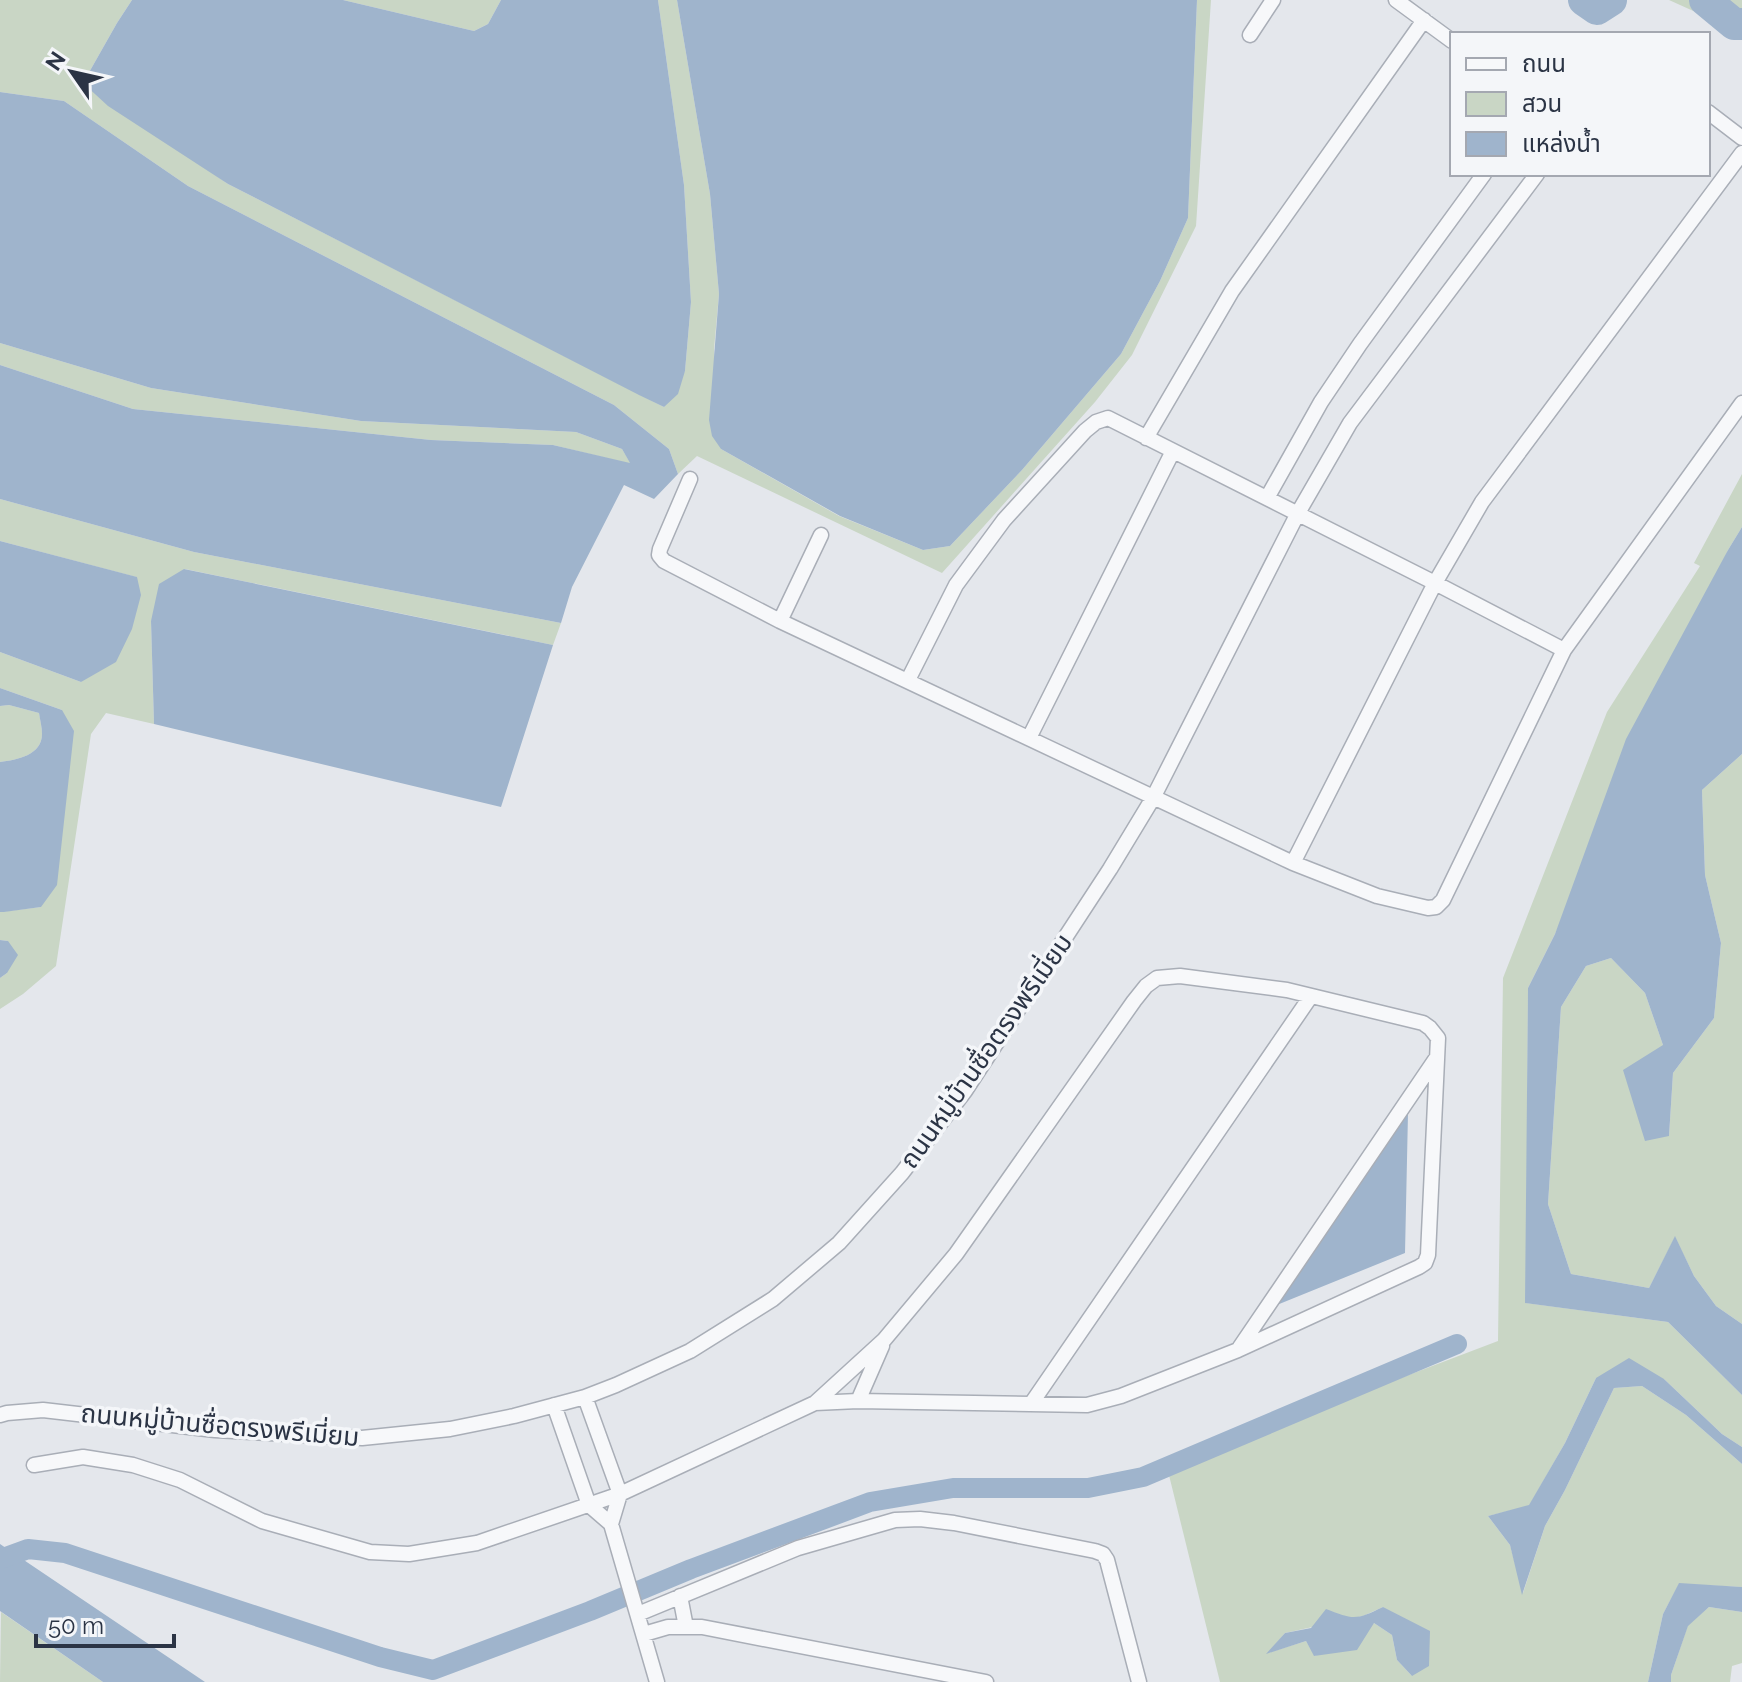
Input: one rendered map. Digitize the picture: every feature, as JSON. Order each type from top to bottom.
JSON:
[{"type":"street","points":[[1250,35],[1273,0]]},
{"type":"street","points":[[1396,0],[1450,40]]},
{"type":"street","points":[[1146,438],[1232,291],[1424,20]]},
{"type":"street","points":[[1710,114],[1742,138]]},
{"type":"street","points":[[1293,863],[1467,525],[1498,479],[1742,153]]},
{"type":"street","points":[[1267,498],[1321,402],[1483,176]]},
{"type":"street","name":"ถนนหมู่บ้านซื่อตรงพรีเมี่ยม","points":[[0,1416],[43,1410],[215,1430],[362,1438],[450,1429],[514,1416],[585,1397],[616,1385],[690,1351],[773,1299],[839,1243],[902,1173],[965,1091],[1153,798],[1298,513],[1350,423],[1535,176]]},
{"type":"street","points":[[690,479],[659,555],[664,561],[780,621],[1293,863],[1377,896],[1417,907],[1436,907],[1448,891],[1564,650],[1742,403]]},
{"type":"street","points":[[908,680],[956,585],[1004,520],[1085,431],[1096,422],[1108,418],[1564,650]]},
{"type":"street","points":[[1029,738],[1173,451]]},
{"type":"street","points":[[780,621],[821,535]]},
{"type":"street","points":[[34,1465],[83,1457],[133,1465],[180,1480],[262,1521],[370,1552],[409,1554],[477,1543],[620,1494],[815,1403],[884,1340],[956,1254],[1146,986],[1157,978],[1180,976],[1287,990],[1423,1023],[1438,1038],[1428,1255],[1419,1267],[1238,1350],[1121,1396],[1087,1405],[815,1403]]},
{"type":"street","points":[[1031,1404],[1311,996]]},
{"type":"street","points":[[1238,1350],[1438,1056]]},
{"type":"street","points":[[858,1401],[884,1340]]},
{"type":"street","points":[[585,1397],[620,1494],[611,1524]]},
{"type":"street","points":[[554,1405],[589,1505],[611,1524],[657,1682]]},
{"type":"street","points":[[638,1613],[798,1548],[895,1520],[954,1523],[1103,1554],[1139,1682]]},
{"type":"street","points":[[680,1596],[686,1627]]},
{"type":"street","points":[[644,1634],[668,1627],[702,1627],[986,1682]]},
{"type":"green space","points":[[0,0],[132,0],[83,83],[228,184],[664,407],[685,371],[691,302],[684,185],[658,0],[677,0],[710,194],[719,294],[714,349],[721,449],[839,516],[923,550],[950,546],[1022,470],[1121,354],[1160,281],[1188,218],[1197,0],[1211,0],[1196,226],[1132,355],[1095,402],[942,573],[697,456],[678,474],[669,449],[614,405],[188,186],[64,101],[0,92]]},
{"type":"green space","points":[[343,0],[501,0],[488,24],[474,31]]},
{"type":"green space","points":[[1669,0],[1742,0],[1742,33]]},
{"type":"green space","points":[[0,343],[151,388],[361,421],[576,432],[622,449],[631,464],[553,445],[431,440],[133,409],[0,365]]},
{"type":"green space","points":[[1742,474],[1742,527],[1728,550],[1528,988],[1526,1303],[1668,1322],[1742,1395],[1742,1447],[1722,1434],[1664,1379],[1596,1378],[1565,1443],[1529,1506],[1488,1516],[1510,1545],[1523,1593],[1545,1526],[1614,1388],[1642,1386],[1686,1415],[1742,1464],[1742,1587],[1679,1584],[1663,1614],[1648,1682],[1220,1682],[1167,1467],[1498,1341],[1503,978],[1607,712],[1700,566],[1694,563]],"holes":[[[1383,1607],[1412,1676],[1397,1660],[1392,1635],[1374,1623],[1315,1656],[1306,1641],[1268,1653],[1285,1633],[1363,1616]]]},
{"type":"green space","points":[[0,499],[194,552],[561,623],[553,645],[185,569],[151,621],[154,724],[106,713],[91,734],[56,966],[0,1009],[0,978],[7,973],[8,941],[0,940],[0,912],[41,907],[62,710],[0,688],[0,652],[81,682],[136,577],[0,541]]},
{"type":"green space","points":[[9,705],[39,713],[41,741],[33,752],[0,762],[0,706]]},
{"type":"green space","points":[[1742,754],[1742,1324],[1716,1306],[1694,1276],[1675,1237],[1649,1288],[1571,1274],[1548,1204],[1561,1007],[1586,966],[1611,958],[1645,993],[1663,1045],[1669,1136],[1673,1073],[1714,1018],[1721,943],[1705,875],[1702,790]]},
{"type":"green space","points":[[1709,1607],[1742,1612],[1742,1663],[1732,1666],[1730,1682],[1671,1682],[1688,1625]]},
{"type":"green space","points":[[1,1612],[103,1682],[0,1682]]},
{"type":"water","points":[[132,0],[343,0],[474,31],[488,24],[501,0],[658,0],[684,185],[691,302],[685,371],[678,394],[664,407],[639,395],[228,184],[108,106],[83,83]]},
{"type":"water","points":[[677,0],[1197,0],[1188,218],[1160,281],[1121,354],[1022,470],[950,546],[923,550],[840,516],[721,449],[712,436],[709,420],[719,294],[710,194]]},
{"type":"water","points":[[0,92],[64,101],[188,186],[614,405],[669,449],[678,474],[654,499],[624,485],[572,587],[561,623],[194,552],[0,499],[0,365],[133,409],[431,440],[553,445],[630,463],[622,449],[576,432],[361,421],[151,388],[0,343]]},
{"type":"water","points":[[1742,527],[1742,754],[1702,790],[1705,875],[1721,943],[1714,1018],[1673,1073],[1669,1136],[1645,1141],[1623,1070],[1663,1045],[1645,993],[1611,958],[1586,966],[1561,1007],[1548,1204],[1571,1274],[1649,1288],[1675,1236],[1694,1276],[1716,1306],[1742,1324],[1742,1395],[1668,1322],[1525,1303],[1528,988],[1555,934],[1626,739]]},
{"type":"water","points":[[0,541],[137,577],[141,595],[132,629],[116,662],[81,682],[0,652]]},
{"type":"water","points":[[184,569],[553,645],[501,807],[154,724],[151,621],[159,584]]},
{"type":"water","points":[[0,688],[62,710],[74,731],[57,885],[41,907],[4,912],[0,912],[0,762],[33,752],[42,734],[39,713],[9,705],[0,706]]},
{"type":"water","points":[[0,940],[8,941],[18,955],[7,973],[0,978]]},
{"type":"water","points":[[1408,1113],[1405,1253],[1267,1309]]},
{"type":"water","points":[[1629,1358],[1664,1379],[1722,1434],[1742,1447],[1742,1464],[1686,1415],[1642,1386],[1614,1388],[1545,1526],[1522,1595],[1510,1545],[1488,1516],[1529,1505],[1565,1443],[1596,1378]]},
{"type":"water","points":[[0,1544],[205,1682],[103,1682],[0,1611]]},
{"type":"water","points":[[1679,1583],[1742,1587],[1742,1612],[1709,1607],[1688,1626],[1671,1682],[1648,1682],[1663,1614]]},
{"type":"water","points":[[1383,1607],[1430,1631],[1429,1666],[1412,1676],[1397,1660],[1392,1635],[1374,1623],[1357,1650],[1314,1656],[1306,1641],[1266,1654],[1285,1633],[1311,1628],[1326,1609],[1355,1617]]},
{"type":"waterway","points":[[1584,0],[1597,9],[1611,0]]},
{"type":"waterway","points":[[1705,0],[1734,24],[1742,24]]},
{"type":"waterway","points":[[0,1559],[28,1549],[65,1553],[380,1657],[433,1670],[870,1502],[953,1488],[1088,1488],[1143,1477],[1457,1344]]}]
